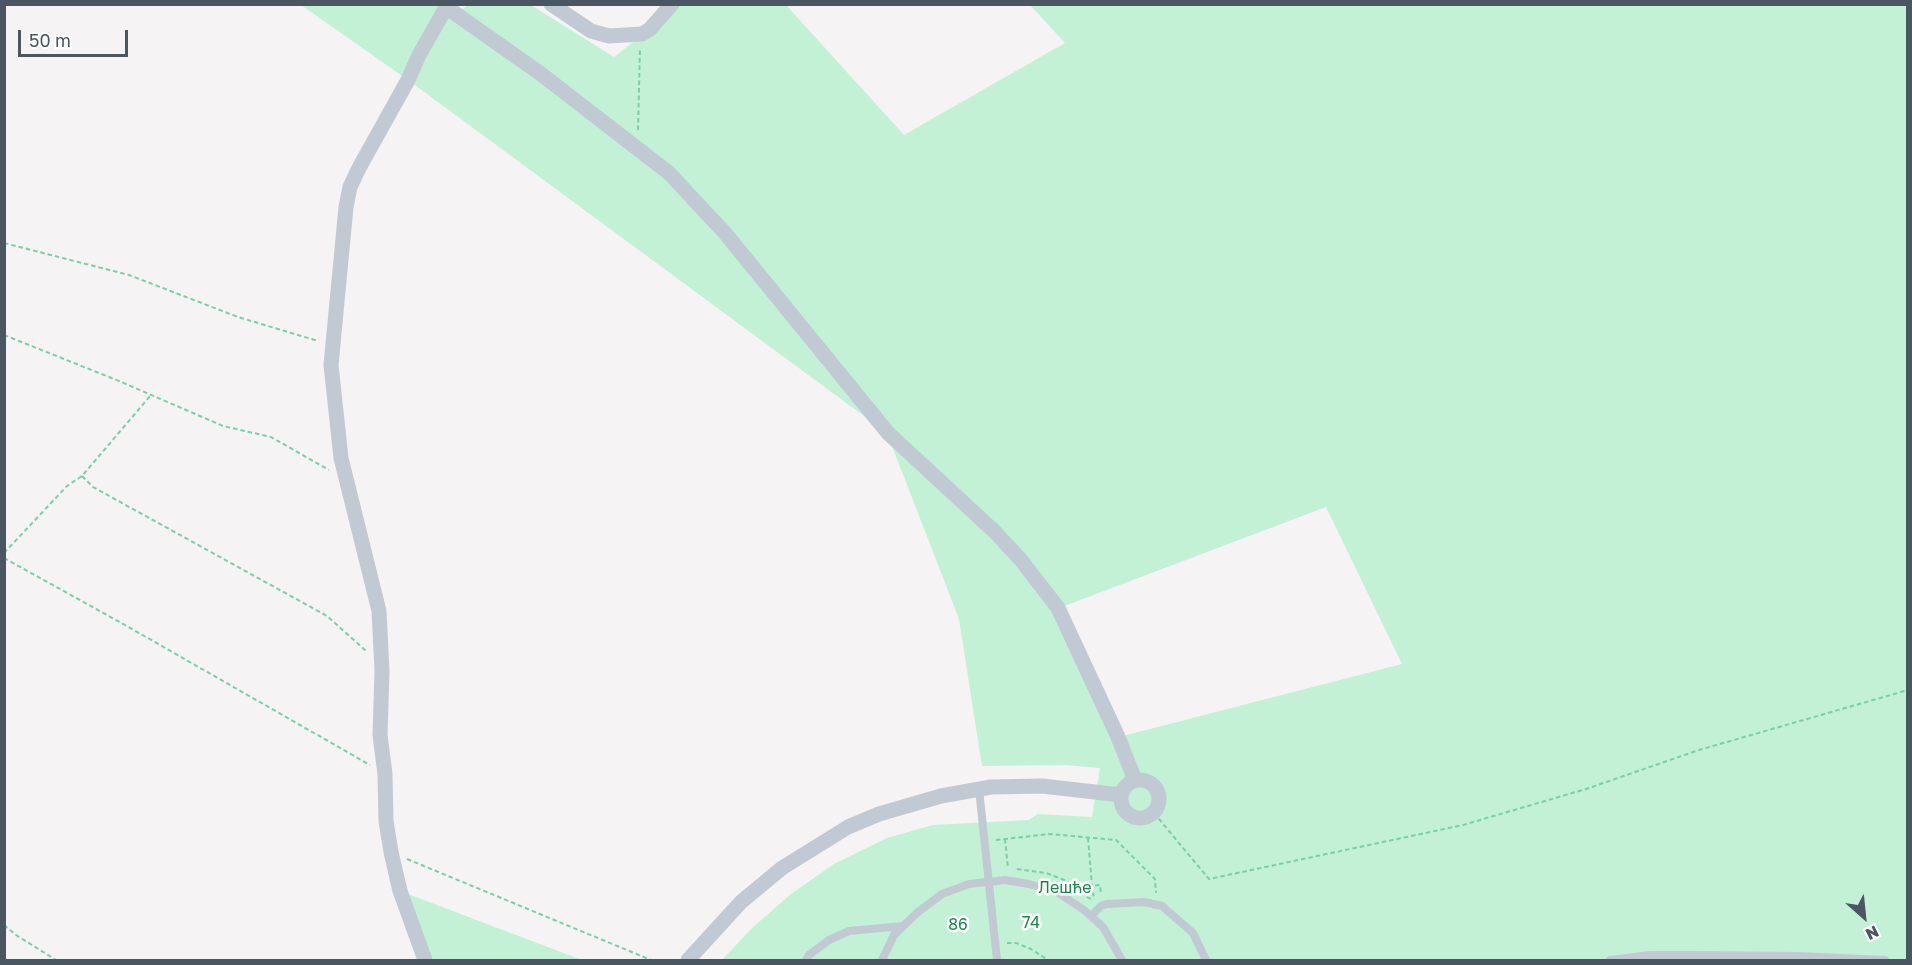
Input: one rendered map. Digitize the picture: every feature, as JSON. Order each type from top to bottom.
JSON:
[{"type":"street","points":[[551,4],[591,31],[609,36],[642,34],[650,29],[672,4]]},
{"type":"street","points":[[425,960],[403,900],[386,821],[385,774],[380,735],[379,611],[341,458],[331,365],[346,207],[350,187],[447,6],[542,74],[669,174],[725,233],[888,434],[995,532],[1021,560],[1052,599],[1118,737],[1135,780]]},
{"type":"street","points":[[1135,780],[1146,780],[1152,783],[1159,792],[1160,803],[1154,813],[1142,818],[1128,814],[1124,809],[1121,795],[1128,784],[1135,780]]},
{"type":"street","points":[[688,960],[741,902],[782,868],[848,827],[879,814],[915,803],[979,789],[1042,786],[1121,795]]},
{"type":"lane","points":[[979,789],[997,960]]},
{"type":"lane","points":[[882,960],[894,934],[942,894],[969,884],[1005,880],[1057,892],[1103,927],[1122,960]]},
{"type":"lane","points":[[1091,916],[1101,906],[1107,904],[1144,902],[1157,904],[1193,933],[1206,960]]},
{"type":"lane","points":[[806,960],[809,955],[829,940],[849,931],[903,926]]},
{"type":"lane","points":[[1610,960],[1651,955],[1797,956],[1885,960]]},
{"type":"lane","points":[[1797,956],[1807,960]]},
{"type":"path","points":[[637,147],[639,59],[642,34]]},
{"type":"path","points":[[4,243],[129,275],[238,317],[333,344]]},
{"type":"path","points":[[4,335],[151,394],[223,426],[271,437],[347,481]]},
{"type":"path","points":[[4,553],[67,486],[82,477],[151,394]]},
{"type":"path","points":[[82,477],[93,487],[327,616],[381,665]]},
{"type":"path","points":[[4,558],[385,774]]},
{"type":"path","points":[[1154,813],[1209,879],[1462,825],[1586,789],[1699,750],[1908,690]]},
{"type":"path","points":[[985,841],[1050,834],[1116,840],[1155,879],[1157,904]]},
{"type":"path","points":[[1088,837],[1091,886],[1087,893],[1088,897],[1094,894]]},
{"type":"path","points":[[1005,839],[1007,868],[1046,873],[1075,888],[1100,885],[1101,895],[1090,891]]},
{"type":"path","points":[[391,852],[651,960]]},
{"type":"path","points":[[4,925],[56,960]]},
{"type":"path","points":[[995,943],[1020,945],[1048,960]]},
{"type":"green space","points":[[301,5],[441,5],[457,13],[468,5],[531,5],[614,57],[650,29],[671,5],[786,5],[904,135],[1065,43],[1030,5],[1907,5],[1907,960],[722,960],[752,928],[791,894],[834,864],[887,838],[933,825],[1029,820],[1038,814],[1092,817],[1100,768],[1065,765],[982,766],[959,619],[887,433],[408,80]],"holes":[[[1326,507],[1402,664],[1119,737],[1059,608]]]},
{"type":"green space","points":[[400,891],[582,960],[425,960]]},
{"type":"park label","name":"Лешће","points":[[1065,888]]},
{"type":"park label","name":"74","points":[[1031,923]]},
{"type":"park label","name":"86","points":[[958,925]]}]
